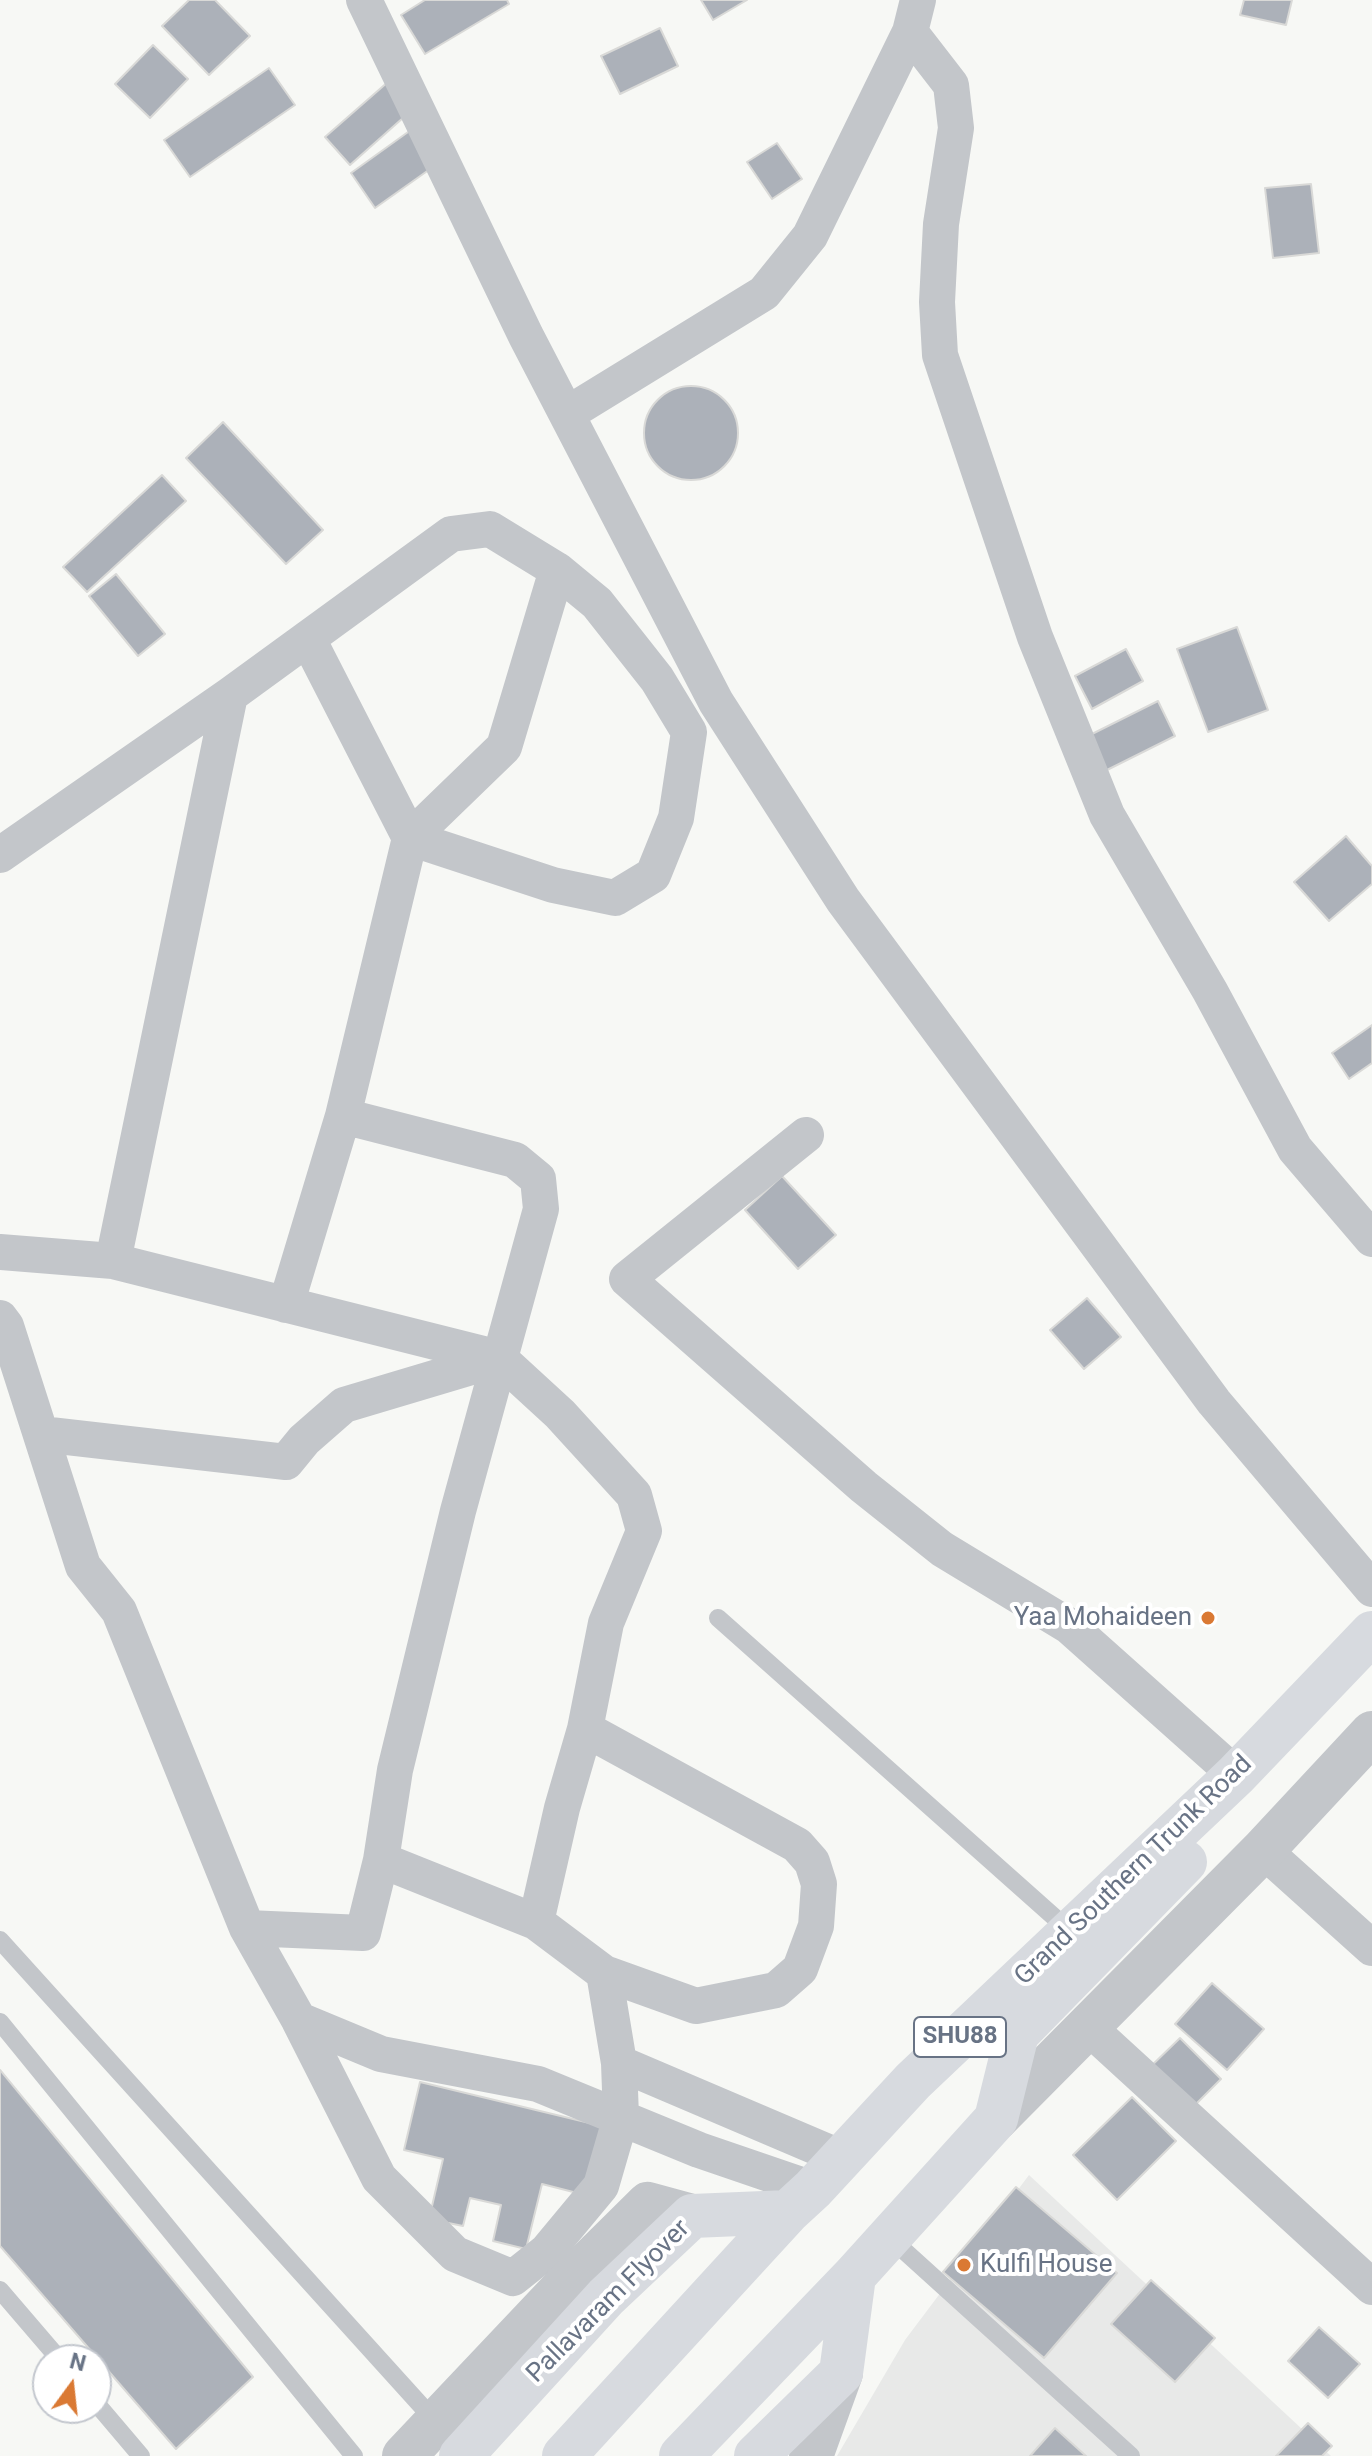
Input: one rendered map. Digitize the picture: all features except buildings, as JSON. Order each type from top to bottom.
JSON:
[{"type":"main road","name":"Grand Southern Trunk Road","points":[[564,2456],[913,2081],[1236,1775],[1372,1633]]},
{"type":"main road","name":"SHU88","points":[[681,2456],[854,2276],[996,2119],[1017,2034],[1372,1673]]},
{"type":"main road","name":"Pallavaram Flyover","points":[[448,2439],[692,2216],[800,2200]]},
{"type":"main road","points":[[759,2453],[841,2373],[854,2276]]},
{"type":"street","points":[[364,0],[526,336],[716,702],[843,900],[1214,1402],[1372,1589]]},
{"type":"street","points":[[567,414],[764,293],[810,236],[914,16]]},
{"type":"street","points":[[914,16],[951,85],[956,128],[941,224],[937,302],[940,355],[1035,637],[1107,815],[1210,991],[1295,1149],[1372,1239]]},
{"type":"street","points":[[0,855],[230,695],[451,534],[490,529],[557,570],[597,603],[657,679],[689,732],[676,818],[653,875],[615,898],[553,885],[410,838],[308,639]]},
{"type":"street","points":[[286,1305],[343,1116],[410,838],[504,747],[557,570]]},
{"type":"street","points":[[113,1261],[230,695]]},
{"type":"street","points":[[247,1928],[363,1933],[381,1860],[395,1770],[499,1358],[541,1209],[538,1179],[515,1160],[343,1116]]},
{"type":"street","points":[[806,1135],[627,1279],[864,1487],[942,1549],[1069,1626],[1236,1775]]},
{"type":"street","points":[[0,1252],[113,1261],[499,1358],[560,1414],[615,1471],[634,1495],[644,1531],[606,1623],[585,1729],[562,1808],[536,1922]]},
{"type":"street","points":[[0,1318],[6,1326],[83,1566],[119,1611],[247,1928],[299,2020],[379,2178],[455,2254],[513,2278],[547,2251],[601,2186],[621,2117],[619,2063],[604,1973]]},
{"type":"street","points":[[41,1434],[286,1462],[304,1440],[344,1405],[499,1358]]},
{"type":"street","points":[[381,1860],[536,1922],[604,1973],[696,2006],[776,1990],[800,1969],[816,1926],[819,1884],[812,1862],[797,1845],[585,1729]]},
{"type":"street","points":[[996,2119],[1263,1850],[1371,1735]]},
{"type":"street","points":[[1263,1850],[1372,1948]]},
{"type":"street","points":[[299,2020],[381,2054],[538,2084],[699,2150],[800,2200]]},
{"type":"street","points":[[1088,2027],[1372,2287]]},
{"type":"street","points":[[619,2063],[842,2158]]},
{"type":"street","points":[[404,2456],[448,2439],[561,2290],[648,2204],[692,2216]]},
{"type":"street","points":[[811,2456],[841,2373]]},
{"type":"lane","points":[[718,1618],[1071,1932]]},
{"type":"lane","points":[[0,1940],[448,2439]]},
{"type":"lane","points":[[0,2022],[354,2456]]},
{"type":"lane","points":[[889,2237],[1131,2456]]},
{"type":"lane","points":[[0,2290],[46,2344]]},
{"type":"lane","points":[[112,2422],[141,2456]]},
{"type":"shaded area","points":[[1029,2175],[1331,2456],[837,2456],[905,2340]]},
{"type":"place","name":"Yaa Mohaideen","points":[[1208,1618]]},
{"type":"place","name":"Kulfi House","points":[[964,2265]]}]
